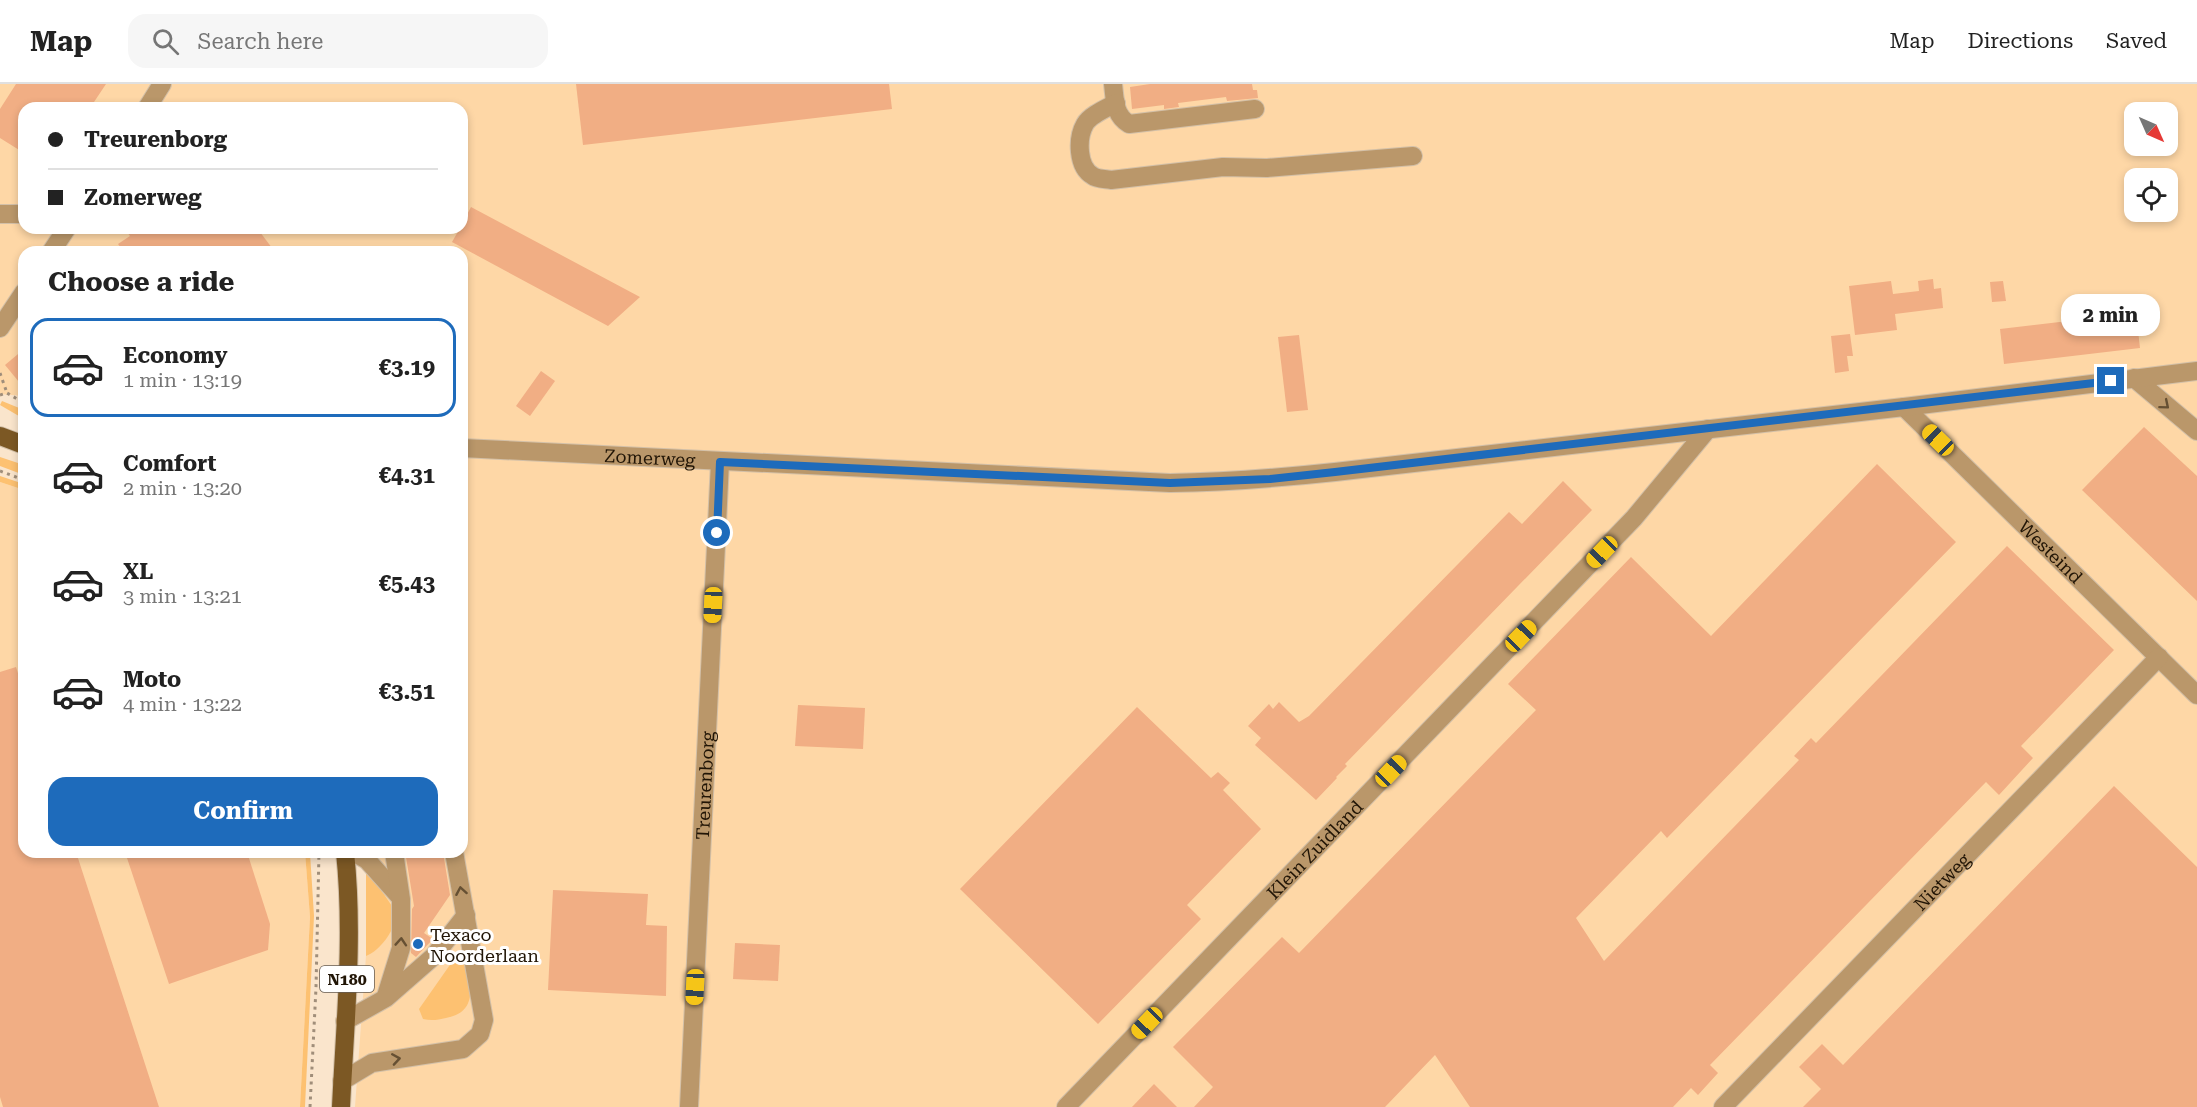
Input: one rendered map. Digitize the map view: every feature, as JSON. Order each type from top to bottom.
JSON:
[{"type":"main road","points":[[0,436],[18,443]]},
{"type":"main road","name":"N180","points":[[341,1107],[348,883],[346,858]]},
{"type":"street","points":[[151,102],[162,84]]},
{"type":"street","points":[[1113,84],[1117,112],[1122,120],[1129,124],[1255,109]]},
{"type":"street","points":[[1116,103],[1086,122],[1080,139],[1082,162],[1086,170],[1094,177],[1111,180],[1222,167],[1268,168],[1413,156]]},
{"type":"street","points":[[0,214],[18,214]]},
{"type":"street","points":[[0,328],[18,301]]},
{"type":"street","name":"Zomerweg","points":[[468,448],[1170,483],[1214,482],[1270,479],[1904,407],[2197,371]]},
{"type":"street","points":[[2134,378],[2196,430]]},
{"type":"street","name":"Westeind","points":[[1904,407],[2197,695]]},
{"type":"street","name":"Klein Zuidland","points":[[1066,1107],[1634,518],[1708,429]]},
{"type":"street","name":"Treurenborg","points":[[689,1107],[720,462]]},
{"type":"street","name":"Nietweg","points":[[1724,1107],[2159,657]]},
{"type":"street","points":[[362,858],[372,865],[401,899]]},
{"type":"street","points":[[386,998],[401,948],[401,899],[395,858]]},
{"type":"street","points":[[342,1081],[372,1063],[463,1049],[480,1034],[484,1020],[455,858]]},
{"type":"street","points":[[345,1021],[386,998],[434,956],[465,915]]},
{"type":"path","points":[[0,373],[7,393],[18,399]]},
{"type":"path","points":[[0,395],[7,393]]},
{"type":"path","points":[[0,471],[18,478]]},
{"type":"path","points":[[310,1107],[319,858]]},
{"type":"shaded area","points":[[0,84],[2197,84],[2197,1107],[355,1107],[366,956],[365,858],[468,858],[468,246],[18,246],[18,396],[0,394]]},
{"type":"shaded area","points":[[2,401],[18,408],[18,416],[0,405]]},
{"type":"shaded area","points":[[0,457],[18,463],[18,473],[0,466]]},
{"type":"shaded area","points":[[0,476],[18,482],[18,488],[0,482]]},
{"type":"shaded area","points":[[0,482],[18,488],[18,858],[305,858],[310,917],[300,1107],[0,1107]]},
{"type":"shaded area","points":[[305,858],[310,858],[314,916],[305,1107],[300,1107],[310,917]]},
{"type":"shaded area","points":[[366,868],[396,912],[396,918],[387,938],[377,949],[366,956]]},
{"type":"shaded area","points":[[464,951],[470,982],[469,1001],[465,1008],[458,1014],[446,1018],[423,1019],[419,1009],[459,952]]},
{"type":"building","points":[[16,84],[106,84],[94,102],[18,102],[18,149],[0,138],[0,109]]},
{"type":"building","points":[[576,84],[889,84],[892,109],[583,145]]},
{"type":"building","points":[[1150,84],[1252,84],[1253,90],[1257,90],[1258,98],[1227,101],[1226,97],[1178,103],[1179,107],[1164,109],[1164,105],[1132,109],[1130,87]]},
{"type":"building","points":[[471,207],[640,297],[608,326],[468,251],[468,246],[459,246],[452,242],[457,234],[468,234],[468,213]]},
{"type":"building","points":[[128,234],[262,234],[270,246],[120,246],[118,244],[130,236]]},
{"type":"building","points":[[1933,279],[1934,289],[1941,288],[1943,308],[1895,314],[1897,330],[1855,335],[1849,286],[1891,281],[1893,294],[1919,291],[1918,281]]},
{"type":"building","points":[[2003,281],[2006,301],[1992,302],[1990,282]]},
{"type":"building","points":[[2136,313],[2140,348],[2004,364],[2000,329]]},
{"type":"building","points":[[1850,334],[1853,356],[1847,356],[1849,371],[1835,373],[1831,336]]},
{"type":"building","points":[[1299,335],[1308,410],[1287,412],[1278,337]]},
{"type":"building","points":[[18,354],[18,381],[5,365]]},
{"type":"building","points":[[541,371],[555,381],[530,416],[516,406]]},
{"type":"building","points":[[2144,427],[2197,476],[2197,601],[2082,490]]},
{"type":"building","points":[[1877,464],[1956,542],[1667,838],[1661,831],[1576,918],[1604,961],[1799,760],[1794,756],[1811,738],[1816,743],[2007,546],[2114,650],[2021,746],[2033,758],[1999,795],[1986,782],[1710,1065],[1718,1073],[1698,1095],[1691,1088],[1673,1107],[1470,1107],[1435,1055],[1385,1107],[1194,1107],[1213,1087],[1173,1047],[1282,937],[1299,953],[1536,710],[1508,684],[1631,557],[1711,636]]},
{"type":"building","points":[[1563,481],[1592,510],[1345,764],[1347,766],[1316,800],[1255,745],[1261,738],[1248,726],[1269,704],[1273,709],[1279,702],[1299,722],[1309,716],[1509,512],[1522,524]]},
{"type":"building","points":[[16,667],[18,673],[18,858],[78,858],[159,1107],[3,1107],[0,1097],[0,672]]},
{"type":"building","points":[[798,705],[865,708],[863,749],[795,746]]},
{"type":"building","points":[[1137,707],[1211,778],[1218,772],[1230,783],[1223,790],[1261,829],[1187,905],[1201,919],[1098,1024],[960,889]]},
{"type":"building","points":[[2114,786],[2197,867],[2197,1107],[1803,1107],[1821,1089],[1799,1067],[1822,1044],[1843,1065]]},
{"type":"building","points":[[127,858],[249,858],[270,924],[268,950],[169,984]]},
{"type":"building","points":[[406,858],[444,858],[450,895],[424,933],[433,939],[416,957],[411,953],[412,909],[414,906]]},
{"type":"building","points":[[553,890],[648,894],[646,925],[667,926],[666,996],[548,990]]},
{"type":"building","points":[[735,943],[780,945],[778,981],[733,979]]},
{"type":"building","points":[[1154,1084],[1177,1107],[1132,1107]]},
{"type":"place","name":"Texaco Noorderlaan","points":[[418,944]]},
{"type":"route","points":[[717,533],[720,462],[1170,483],[1270,479],[1904,407],[2111,381]]}]
